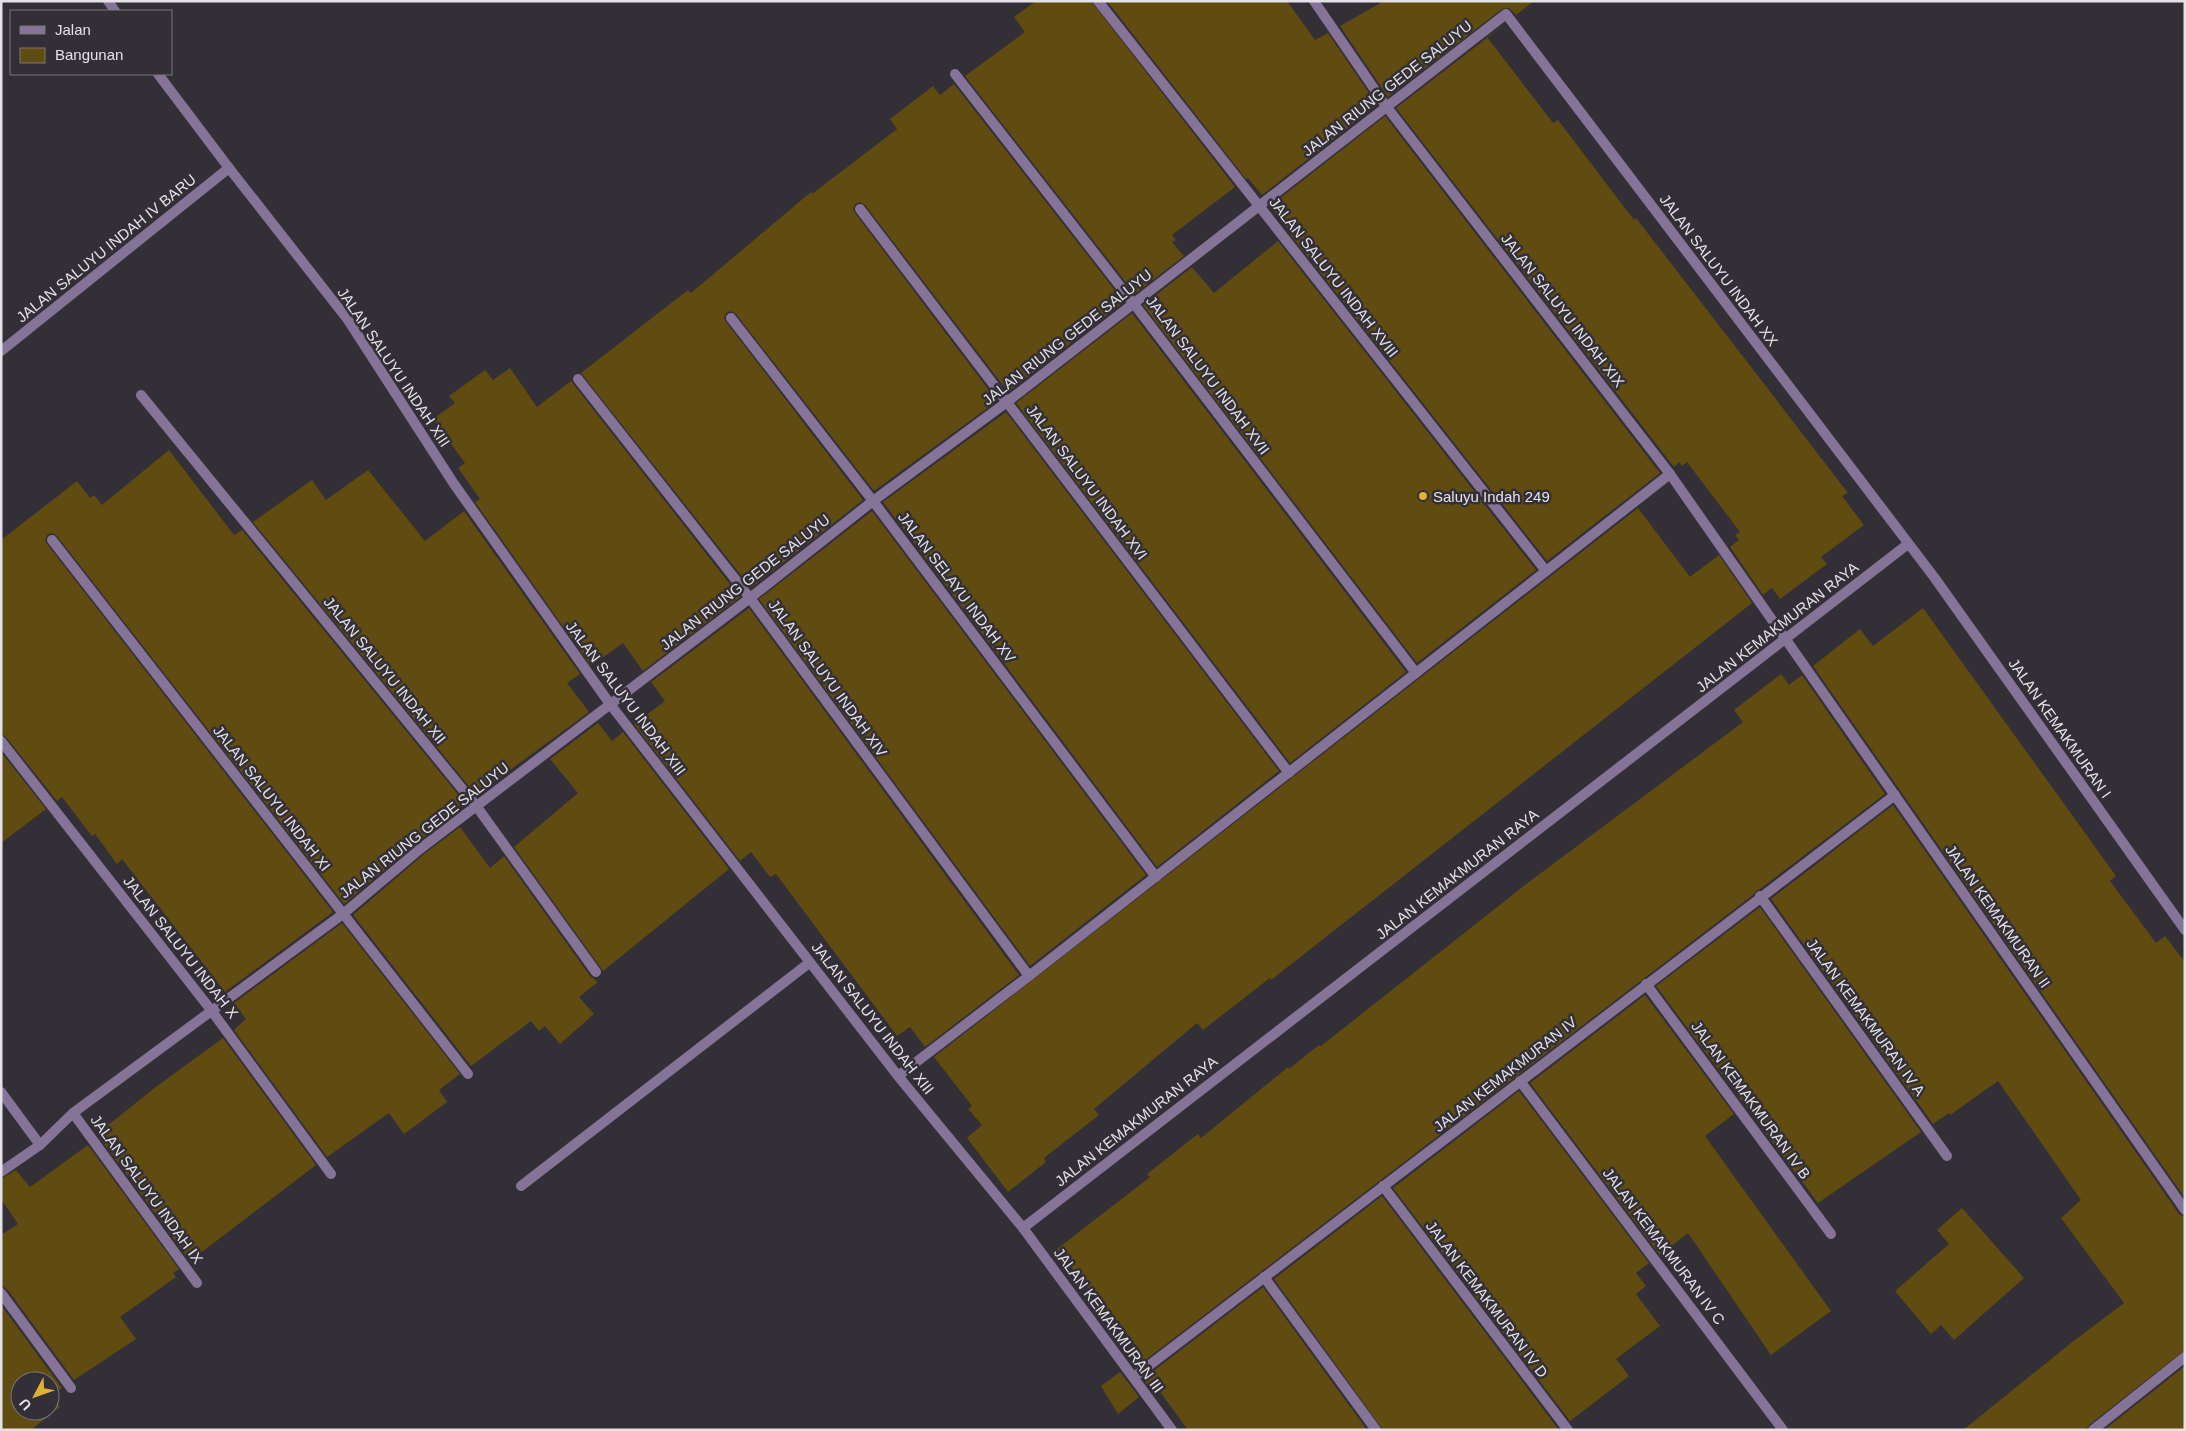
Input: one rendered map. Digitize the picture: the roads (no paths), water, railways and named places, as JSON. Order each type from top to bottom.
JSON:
[{"type":"street","name":"JALAN SALUYU INDAH XVIII","points":[[1098,1],[1546,571]]},
{"type":"street","name":"JALAN SALUYU INDAH XIX","points":[[1314,1],[1386,106],[1670,474],[1785,640]]},
{"type":"street","name":"JALAN RIUNG GEDE SALUYU","points":[[1,1172],[40,1145],[73,1113],[343,914],[420,849],[750,598],[873,501],[1008,402],[1506,14]]},
{"type":"street","name":"JALAN SALUYU INDAH XX","points":[[1506,14],[1908,544]]},
{"type":"street","name":"JALAN SALUYU INDAH XVII","points":[[955,74],[1134,304],[1416,673]]},
{"type":"street","name":"JALAN SALUYU INDAH XIII","points":[[159,75],[348,320],[454,484],[610,704],[898,1076],[1023,1228]]},
{"type":"street","name":"JALAN SALUYU INDAH IV BARU","points":[[1,351],[229,168]]},
{"type":"street","name":"JALAN SALUYU INDAH XVI","points":[[860,209],[1289,773]]},
{"type":"street","name":"JALAN SELAYU INDAH XV","points":[[731,318],[873,501],[1156,877]]},
{"type":"street","name":"JALAN SALUYU INDAH XIV","points":[[578,379],[750,598],[1028,976]]},
{"type":"street","name":"JALAN SALUYU INDAH XII","points":[[141,395],[477,807],[596,972]]},
{"type":"street","points":[[898,1076],[1156,877],[1670,474]]},
{"type":"street","name":"JALAN SALUYU INDAH XI","points":[[52,540],[468,1074]]},
{"type":"street","name":"JALAN KEMAKMURAN RAYA","points":[[1023,1228],[1908,544]]},
{"type":"street","name":"JALAN KEMAKMURAN I","points":[[1908,544],[1934,576],[2185,930]]},
{"type":"street","name":"JALAN KEMAKMURAN II","points":[[1785,640],[2185,1210]]},
{"type":"street","name":"JALAN SALUYU INDAH X","points":[[1,742],[211,1010],[331,1174]]},
{"type":"street","name":"JALAN KEMAKMURAN IV","points":[[1134,1377],[1760,896],[1895,795]]},
{"type":"street","name":"JALAN KEMAKMURAN IV A","points":[[1760,896],[1947,1156]]},
{"type":"street","points":[[520,1186],[809,963]]},
{"type":"street","name":"JALAN KEMAKMURAN IV B","points":[[1646,984],[1831,1234]]},
{"type":"street","name":"JALAN KEMAKMURAN IV C","points":[[1520,1081],[1783,1430]]},
{"type":"street","points":[[1,1092],[40,1145]]},
{"type":"street","name":"JALAN SALUYU INDAH IX","points":[[73,1113],[197,1283]]},
{"type":"street","name":"JALAN KEMAKMURAN IV D","points":[[1383,1186],[1568,1430]]},
{"type":"street","name":"JALAN KEMAKMURAN III","points":[[1023,1228],[1172,1430]]},
{"type":"street","points":[[1264,1277],[1376,1430]]},
{"type":"street","points":[[1,1293],[71,1388]]},
{"type":"street","points":[[2093,1430],[2185,1357]]},
{"type":"place","name":"Saluyu Indah 249","points":[[1423,496]]}]
